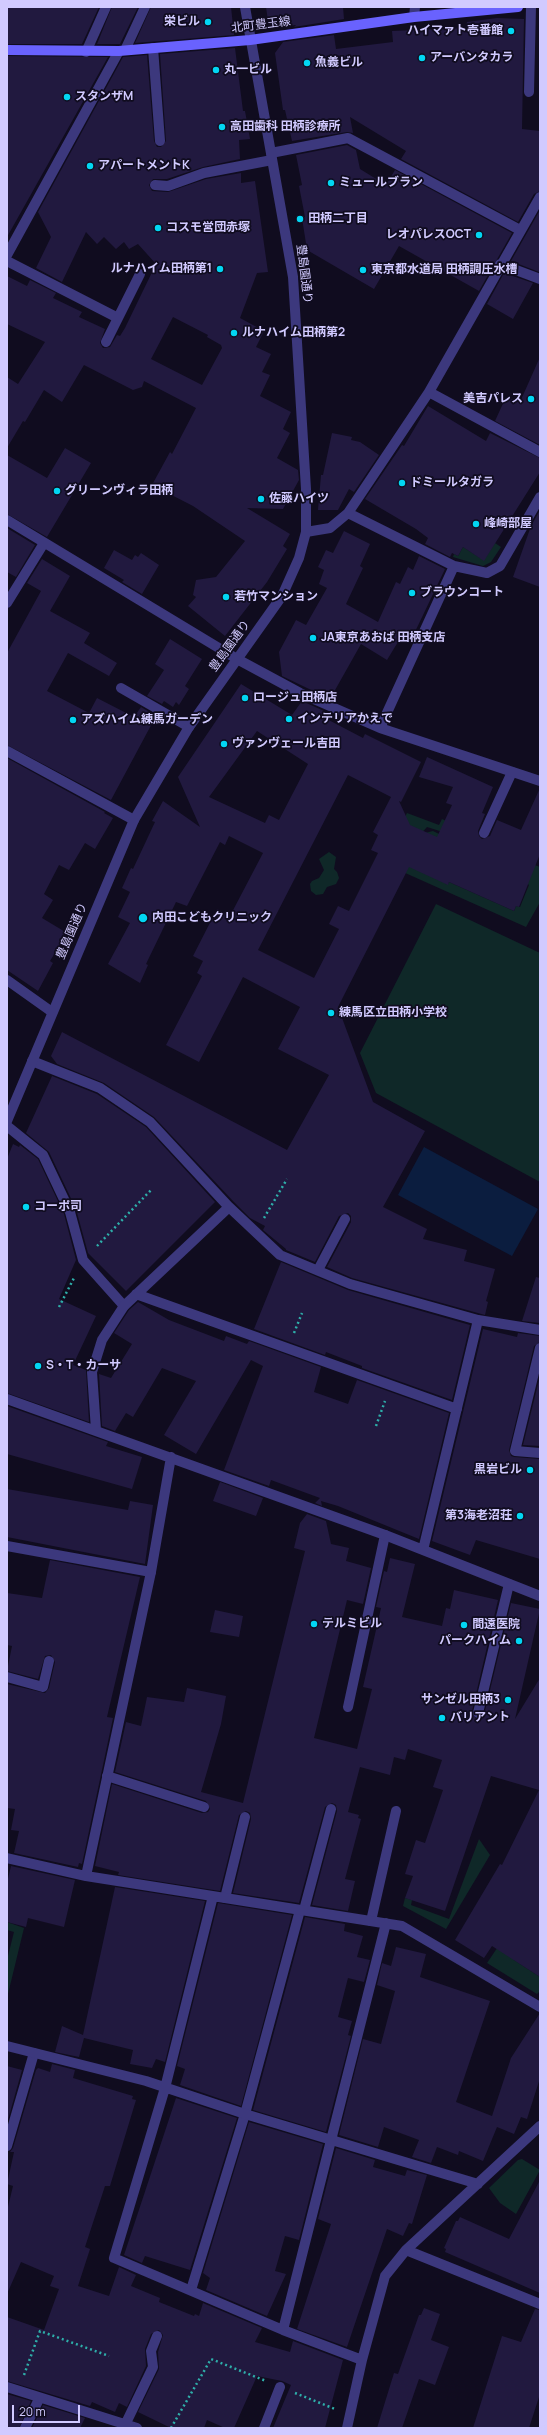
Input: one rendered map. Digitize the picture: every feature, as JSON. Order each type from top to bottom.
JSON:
[{"type":"main road","name":"北町豊玉線","points":[[7,50],[86,52],[122,51],[250,40],[415,12],[518,7]]},
{"type":"street","points":[[86,52],[106,7]]},
{"type":"street","points":[[7,255],[122,51],[145,7]]},
{"type":"street","name":"豊島園通り","points":[[7,1121],[134,820],[189,727],[282,596],[299,558],[306,532],[306,489],[293,277],[245,7]]},
{"type":"street","points":[[529,92],[531,7]]},
{"type":"street","points":[[153,48],[160,141]]},
{"type":"street","points":[[155,185],[168,186],[204,173],[348,138],[520,230]]},
{"type":"street","points":[[306,532],[330,528],[348,513],[429,392],[500,264],[540,197]]},
{"type":"street","points":[[7,261],[118,318]]},
{"type":"street","points":[[500,264],[540,279]]},
{"type":"street","points":[[106,342],[140,274]]},
{"type":"street","points":[[429,392],[540,452]]},
{"type":"street","points":[[348,513],[454,566],[487,573],[500,566],[540,497]]},
{"type":"street","points":[[7,520],[237,659],[300,693],[380,728],[540,781]]},
{"type":"street","points":[[7,603],[44,543]]},
{"type":"street","points":[[380,728],[454,566]]},
{"type":"street","points":[[121,688],[189,727]]},
{"type":"street","points":[[7,750],[134,820]]},
{"type":"street","points":[[484,833],[512,772]]},
{"type":"street","points":[[7,980],[52,1012]]},
{"type":"street","points":[[32,1061],[100,1088],[150,1122],[229,1207],[280,1255],[350,1284],[478,1320],[540,1330]]},
{"type":"street","points":[[7,1126],[43,1155],[70,1212],[83,1260],[124,1306]]},
{"type":"street","points":[[96,1430],[92,1372],[102,1340],[124,1306],[229,1207]]},
{"type":"street","points":[[318,1270],[345,1219]]},
{"type":"street","points":[[136,1294],[457,1409]]},
{"type":"street","points":[[423,1550],[478,1320]]},
{"type":"street","points":[[540,1348],[515,1451],[540,1453]]},
{"type":"street","points":[[7,1400],[96,1430],[385,1535],[540,1596]]},
{"type":"street","points":[[86,1876],[151,1572],[171,1457]]},
{"type":"street","points":[[348,1707],[385,1535]]},
{"type":"street","points":[[7,1546],[151,1572]]},
{"type":"street","points":[[478,1713],[509,1584]]},
{"type":"street","points":[[7,1677],[43,1687],[49,1661]]},
{"type":"street","points":[[107,1776],[204,1807]]},
{"type":"street","points":[[191,2290],[245,2114],[331,1809]]},
{"type":"street","points":[[371,1921],[396,1811]]},
{"type":"street","points":[[225,1898],[245,1817]]},
{"type":"street","points":[[7,1858],[86,1876],[402,1926],[540,2007]]},
{"type":"street","points":[[213,1896],[165,2088],[114,2258],[283,2330],[362,2360]]},
{"type":"street","points":[[283,2330],[333,2141],[386,1924]]},
{"type":"street","points":[[7,2046],[146,2080],[165,2088],[245,2114],[478,2184]]},
{"type":"street","points":[[7,2146],[34,2053]]},
{"type":"street","points":[[347,2428],[362,2360],[385,2276],[406,2250],[540,2126]]},
{"type":"street","points":[[406,2250],[540,2304]]},
{"type":"street","points":[[7,2387],[18,2392],[24,2392],[39,2399],[130,2427],[153,2367],[150,2351],[157,2336]]},
{"type":"street","points":[[264,2428],[280,2387]]},
{"type":"street","points":[[25,2428],[39,2399]]},
{"type":"path","points":[[256,1232],[287,1179]]},
{"type":"path","points":[[59,1307],[83,1260],[152,1189]]},
{"type":"path","points":[[288,1348],[302,1313]]},
{"type":"path","points":[[376,1426],[390,1385]]},
{"type":"path","points":[[18,2392],[40,2331],[109,2356]]},
{"type":"path","points":[[172,2428],[211,2359],[350,2416]]},
{"type":"green space","points":[[495,543],[501,547],[491,562],[483,566],[453,557],[454,554],[458,556],[463,547],[480,558],[486,557]]},
{"type":"green space","points":[[407,813],[439,825],[442,819],[455,825],[446,833],[427,827],[419,836],[386,856]]},
{"type":"green space","points":[[433,831],[447,838],[448,884],[449,882],[514,911],[516,906],[520,907],[529,885],[486,846],[540,867],[540,902],[526,927],[403,872],[425,833]]},
{"type":"green space","points":[[329,852],[336,857],[334,869],[339,878],[336,884],[327,887],[323,894],[316,895],[311,891],[310,884],[312,881],[319,878],[324,870],[319,859]]},
{"type":"green space","points":[[436,904],[540,953],[540,1182],[376,1093],[360,1053]]},
{"type":"green space","points":[[479,1839],[490,1855],[446,1929],[403,1906],[405,1898],[412,1900],[411,1905],[449,1919]]},
{"type":"green space","points":[[7,1922],[24,1928],[7,1998],[7,1960],[14,1932],[7,1930]]},
{"type":"green space","points":[[514,1923],[514,1960],[540,1977],[540,1991],[537,1994],[487,1963]]},
{"type":"green space","points":[[522,2159],[540,2170],[516,2214],[500,2203],[489,2188],[518,2160]]},
{"type":"water","points":[[424,1147],[538,1209],[512,1256],[398,1195]]},
{"type":"building","points":[[7,7],[99,7],[82,44],[7,44]]},
{"type":"building","points":[[112,7],[138,7],[120,44],[97,44]]},
{"type":"building","points":[[151,7],[231,7],[234,35],[135,43]]},
{"type":"building","points":[[266,7],[343,7],[344,19],[294,27],[296,25],[269,28]]},
{"type":"building","points":[[497,18],[524,19],[522,129],[540,131],[540,191],[534,194],[518,222],[401,159],[406,151],[350,117],[353,133],[347,132],[292,141],[285,110],[283,110],[275,53],[283,42],[334,35],[336,49],[393,42],[392,31],[466,28],[467,22]]},
{"type":"building","points":[[235,48],[243,111],[245,111],[250,139],[239,140],[240,159],[203,167],[167,179],[153,179],[149,185],[152,191],[168,192],[206,179],[241,173],[241,183],[255,181],[268,272],[257,273],[240,318],[264,331],[256,347],[271,354],[262,372],[270,375],[260,396],[291,412],[283,429],[290,433],[277,458],[298,470],[299,480],[283,509],[247,508],[290,534],[283,546],[287,549],[267,582],[225,636],[188,606],[196,597],[193,595],[196,580],[216,577],[245,541],[193,506],[152,485],[170,452],[172,454],[196,408],[144,381],[142,387],[133,390],[84,365],[62,402],[44,390],[7,448],[7,377],[18,384],[45,342],[7,324],[7,276],[27,286],[30,280],[56,293],[53,298],[82,312],[79,317],[105,329],[100,343],[103,348],[110,347],[117,335],[120,336],[156,264],[138,244],[129,249],[124,242],[116,249],[104,237],[97,244],[86,232],[62,282],[36,268],[51,237],[38,212],[123,57],[147,55],[154,141],[157,147],[161,147],[166,141],[160,54]],"holes":[[[173,317],[208,335],[207,337],[221,345],[222,348],[202,385],[151,359]]]},
{"type":"building","points":[[7,56],[108,57],[7,237]]},
{"type":"building","points":[[347,145],[356,150],[360,169],[386,185],[395,170],[512,233],[479,291],[399,246],[374,289],[307,250],[302,218],[305,217],[299,186],[302,185],[296,155]]},
{"type":"building","points":[[540,210],[540,269],[539,272],[511,261]]},
{"type":"building","points":[[504,273],[533,283],[513,319],[487,304]]},
{"type":"building","name":"美吉パレス","points":[[540,357],[540,445],[495,421],[506,397],[520,402]]},
{"type":"building","points":[[428,406],[486,441],[490,433],[540,458],[540,472],[484,561],[463,547],[458,556],[452,553],[450,557],[425,544],[428,538],[416,529],[365,499],[402,445],[404,446]]},
{"type":"building","points":[[332,433],[352,437],[351,440],[360,442],[379,455],[354,492],[349,489],[338,510],[318,510],[321,475],[323,475]]},
{"type":"building","points":[[65,448],[91,463],[47,537],[7,514],[7,455],[47,478]]},
{"type":"building","points":[[540,510],[540,587],[513,577],[531,526]]},
{"type":"building","points":[[7,528],[35,545],[16,577],[7,572]]},
{"type":"building","points":[[344,531],[370,544],[360,566],[363,568],[346,604],[378,622],[396,582],[400,584],[408,567],[413,570],[419,556],[445,569],[413,636],[404,632],[387,660],[361,644],[330,699],[282,676],[279,652],[296,620],[306,625],[327,588],[319,584],[324,570],[318,567],[326,550],[333,553]]},
{"type":"building","points":[[114,550],[132,560],[135,555],[138,557],[141,553],[159,565],[142,594],[122,582],[124,580],[104,568]]},
{"type":"building","name":"アズハイム練馬ガーデン","points":[[42,559],[70,576],[50,611],[90,633],[84,643],[117,663],[109,676],[68,653],[47,691],[89,713],[97,698],[134,717],[141,707],[156,716],[111,800],[7,745],[7,653],[41,591],[27,583]]},
{"type":"building","points":[[170,639],[202,659],[185,686],[189,689],[179,705],[176,702],[173,707],[164,701],[162,704],[147,696],[164,670],[155,664]]},
{"type":"building","points":[[241,684],[292,715],[302,701],[324,711],[321,716],[363,738],[365,734],[421,762],[401,802],[399,801],[410,825],[437,837],[452,805],[446,803],[453,787],[419,777],[427,757],[493,787],[482,813],[485,814],[478,831],[479,836],[482,839],[490,836],[497,820],[521,830],[540,788],[540,854],[519,907],[516,906],[514,911],[449,882],[448,885],[409,867],[338,1007],[373,1102],[425,1131],[383,1207],[427,1229],[423,1239],[467,1250],[464,1261],[495,1269],[486,1301],[488,1302],[485,1315],[352,1278],[327,1267],[351,1222],[351,1216],[348,1213],[339,1216],[315,1262],[286,1250],[263,1230],[265,1226],[250,1218],[233,1201],[154,1117],[104,1083],[57,1064],[51,1056],[62,1032],[287,1150],[329,1075],[278,1049],[300,1007],[243,977],[199,1062],[166,1045],[202,976],[197,973],[203,961],[193,956],[217,909],[230,916],[263,853],[229,836],[225,845],[220,842],[187,906],[176,902],[146,964],[148,965],[140,983],[108,964],[130,923],[118,917],[130,892],[122,888],[131,868],[133,869],[155,822],[152,821],[163,801],[200,827],[178,777]],"holes":[[[257,731],[308,764],[279,820],[269,815],[265,823],[209,797]],[[348,775],[391,797],[373,832],[378,835],[371,850],[378,853],[349,911],[338,906],[329,924],[339,929],[314,978],[258,950]]]},
{"type":"building","points":[[7,758],[105,812],[104,813],[113,818],[95,849],[85,843],[69,870],[59,865],[44,894],[53,900],[42,918],[67,933],[50,961],[53,963],[38,991],[7,970]]},
{"type":"building","points":[[52,1076],[97,1094],[146,1127],[215,1202],[126,1291],[88,1253],[76,1209],[49,1152],[26,1133]]},
{"type":"building","points":[[13,1144],[19,1147],[20,1145],[38,1159],[64,1214],[76,1260],[59,1299],[96,1316],[73,1365],[86,1370],[89,1422],[7,1393],[7,1159]]},
{"type":"building","points":[[281,1262],[348,1290],[470,1325],[452,1400],[362,1368],[362,1366],[326,1352],[325,1355],[254,1329]]},
{"type":"building","points":[[536,1277],[540,1278],[540,1323],[522,1321]]},
{"type":"building","points":[[138,1302],[169,1320],[224,1341],[226,1336],[247,1344],[249,1341],[321,1367],[314,1392],[348,1404],[357,1380],[449,1413],[419,1539],[338,1506],[321,1501],[322,1506],[315,1503],[320,1498],[271,1480],[269,1486],[224,1470],[263,1366],[251,1360],[196,1454],[164,1435],[196,1381],[162,1368],[133,1417],[126,1413],[115,1431],[102,1426],[99,1374],[111,1378],[132,1344],[114,1333],[129,1310]]},
{"type":"building","points":[[483,1329],[517,1337],[518,1333],[540,1336],[540,1342],[534,1346],[509,1450],[511,1456],[514,1457],[540,1459],[540,1559],[476,1540],[470,1555],[432,1541]]},
{"type":"building","points":[[540,1376],[540,1446],[523,1445]]},
{"type":"building","points":[[7,1406],[108,1442],[106,1446],[142,1457],[132,1489],[7,1454]]},
{"type":"building","points":[[220,1482],[263,1498],[256,1516],[213,1501]]},
{"type":"building","points":[[7,1489],[128,1510],[130,1501],[153,1505],[145,1564],[7,1537]]},
{"type":"building","points":[[307,1514],[326,1521],[331,1544],[349,1548],[346,1561],[371,1568],[363,1604],[347,1600],[314,1738],[357,1749],[372,1689],[363,1687],[381,1608],[376,1607],[384,1571],[387,1572],[390,1558],[415,1564],[402,1617],[442,1626],[446,1608],[450,1609],[454,1590],[498,1600],[472,1711],[476,1719],[480,1719],[484,1715],[511,1603],[540,1609],[515,1719],[540,1678],[540,1977],[492,1946],[484,1958],[455,1940],[500,1864],[502,1865],[539,1790],[491,1776],[445,1911],[405,1898],[413,1876],[405,1874],[416,1840],[425,1843],[443,1790],[433,1787],[442,1760],[408,1749],[405,1760],[394,1757],[390,1775],[360,1767],[348,1812],[359,1815],[358,1818],[361,1819],[345,1879],[355,1881],[348,1911],[312,1905],[337,1811],[336,1805],[332,1803],[325,1807],[299,1903],[233,1893],[251,1819],[250,1813],[246,1811],[239,1815],[220,1891],[118,1875],[119,1872],[95,1866],[112,1784],[202,1813],[208,1812],[210,1809],[206,1801],[115,1772],[126,1722],[141,1726],[147,1697],[184,1702],[187,1688],[226,1696],[221,1724],[201,1792],[243,1803],[305,1551],[294,1548],[300,1523]]},
{"type":"building","points":[[50,1560],[140,1577],[107,1717],[113,1718],[82,1864],[79,1863],[78,1867],[14,1853],[19,1831],[11,1830],[15,1809],[7,1808],[7,1684],[45,1693],[49,1688],[55,1662],[51,1655],[45,1656],[38,1679],[7,1671],[12,1646],[7,1645],[7,1593],[42,1598]]},
{"type":"building","points":[[215,1610],[243,1616],[239,1637],[210,1632]]},
{"type":"building","points":[[11,1866],[75,1880],[64,1927],[28,1918],[26,1927],[7,1922],[7,1883]]},
{"type":"building","points":[[115,1887],[205,1901],[165,2062],[156,2059],[152,2068],[130,2064],[133,2050],[84,2038],[79,2057],[55,2052],[62,2026],[83,2035]]},
{"type":"building","points":[[218,1903],[292,1915],[241,2106],[180,2085],[185,2069],[177,2066]]},
{"type":"building","points":[[305,1917],[345,1924],[344,1931],[363,1936],[357,1957],[370,1960],[364,1982],[348,1978],[338,2017],[352,2021],[348,2035],[351,2036],[326,2132],[253,2110]]},
{"type":"building","points":[[396,1947],[426,1954],[420,1977],[490,2001],[456,2102],[492,2116],[511,2058],[540,2013],[540,2078],[527,2119],[521,2117],[514,2134],[497,2127],[483,2161],[459,2151],[458,2155],[437,2147],[431,2163],[412,2157],[419,2140],[384,2127],[378,2147],[339,2135],[363,2039],[381,2044],[395,1991],[377,1985],[382,1963],[391,1966]]},
{"type":"building","points":[[52,2064],[75,2070],[73,2078],[133,2096],[132,2099],[136,2100],[110,2186],[105,2186],[85,2247],[90,2249],[78,2286],[109,2296],[119,2267],[136,2275],[131,2286],[160,2298],[159,2302],[194,2316],[195,2314],[199,2316],[203,2303],[262,2328],[255,2342],[290,2352],[293,2341],[343,2360],[325,2428],[273,2428],[291,2385],[282,2381],[257,2376],[234,2428],[225,2428],[207,2420],[204,2428],[171,2428],[138,2412],[159,2369],[158,2352],[163,2335],[159,2330],[151,2334],[145,2349],[146,2366],[127,2407],[119,2403],[115,2412],[92,2402],[90,2406],[7,2381],[7,2317],[44,2330],[59,2289],[50,2286],[54,2276],[21,2262],[7,2294],[7,2211],[13,2186],[7,2184],[14,2152],[10,2152],[13,2148],[36,2070],[38,2068],[50,2072]]},
{"type":"building","points":[[7,2066],[22,2070],[7,2123]]},
{"type":"building","points":[[176,2098],[237,2118],[190,2270],[145,2256],[142,2263],[124,2255]]},
{"type":"building","points":[[249,2122],[323,2144],[299,2240],[285,2236],[275,2271],[286,2274],[267,2316],[206,2290],[210,2278],[203,2273]]},
{"type":"building","points":[[336,2148],[375,2160],[373,2167],[405,2176],[407,2170],[427,2175],[412,2224],[409,2223],[403,2236],[387,2229],[347,2347],[297,2329],[331,2224],[318,2219]]},
{"type":"building","points":[[540,2180],[540,2293],[445,2252],[446,2249],[444,2248],[456,2221],[458,2221],[460,2217],[509,2239]]},
{"type":"building","points":[[424,2308],[440,2314],[431,2340],[449,2347],[435,2385],[419,2379],[402,2428],[377,2428],[394,2373],[398,2374],[419,2315],[421,2315]]},
{"type":"building","points":[[535,2309],[540,2310],[540,2394],[529,2428],[473,2428],[502,2336],[521,2342]]},
{"type":"building","points":[[7,2394],[31,2401],[19,2428],[7,2428]]},
{"type":"building","points":[[43,2405],[85,2418],[80,2428],[32,2428]]},
{"type":"place","name":"栄ビル","points":[[208,22]]},
{"type":"place","name":"ハイマァト壱番館","points":[[511,31]]},
{"type":"place","name":"アーバンタカラ","points":[[422,58]]},
{"type":"place","name":"魚義ビル","points":[[307,63]]},
{"type":"place","name":"丸一ビル","points":[[216,70]]},
{"type":"place","name":"スタンザM","points":[[67,97]]},
{"type":"place","name":"高田歯科 田柄診療所","points":[[222,127]]},
{"type":"place","name":"アパートメントK","points":[[90,166]]},
{"type":"place","name":"ミュールブラン","points":[[331,183]]},
{"type":"place","name":"田柄二丁目","points":[[300,219]]},
{"type":"place","name":"コスモ営団赤塚","points":[[158,228]]},
{"type":"place","name":"レオパレスOCT","points":[[479,235]]},
{"type":"place","name":"ルナハイム田柄第1","points":[[220,269]]},
{"type":"place","name":"東京都水道局 田柄調圧水槽","points":[[363,270]]},
{"type":"place","name":"ルナハイム田柄第2","points":[[234,333]]},
{"type":"place","name":"美吉パレス","points":[[531,399]]},
{"type":"place","name":"ドミールタガラ","points":[[402,483]]},
{"type":"place","name":"グリーンヴィラ田柄","points":[[57,491]]},
{"type":"place","name":"佐藤ハイツ","points":[[261,499]]},
{"type":"place","name":"峰崎部屋","points":[[476,524]]},
{"type":"place","name":"ブラウンコート","points":[[412,593]]},
{"type":"place","name":"若竹マンション","points":[[226,597]]},
{"type":"place","name":"JA東京あおば 田柄支店","points":[[313,638]]},
{"type":"place","name":"ロージュ田柄店","points":[[245,698]]},
{"type":"place","name":"インテリアかえで","points":[[289,719]]},
{"type":"place","name":"アズハイム練馬ガーデン","points":[[73,720]]},
{"type":"place","name":"ヴァンヴェール吉田","points":[[224,744]]},
{"type":"place","name":"内田こどもクリニック","points":[[143,918]]},
{"type":"place","name":"練馬区立田柄小学校","points":[[331,1013]]},
{"type":"place","name":"コーポ司","points":[[26,1207]]},
{"type":"place","name":"S・T・カーサ","points":[[38,1366]]},
{"type":"place","name":"黒岩ビル","points":[[530,1470]]},
{"type":"place","name":"第3海老沼荘","points":[[520,1516]]},
{"type":"place","name":"テルミビル","points":[[314,1624]]},
{"type":"place","name":"間遠医院","points":[[464,1625]]},
{"type":"place","name":"パークハイム","points":[[519,1641]]},
{"type":"place","name":"サンゼル田柄3","points":[[508,1700]]},
{"type":"place","name":"バリアント","points":[[442,1718]]}]
